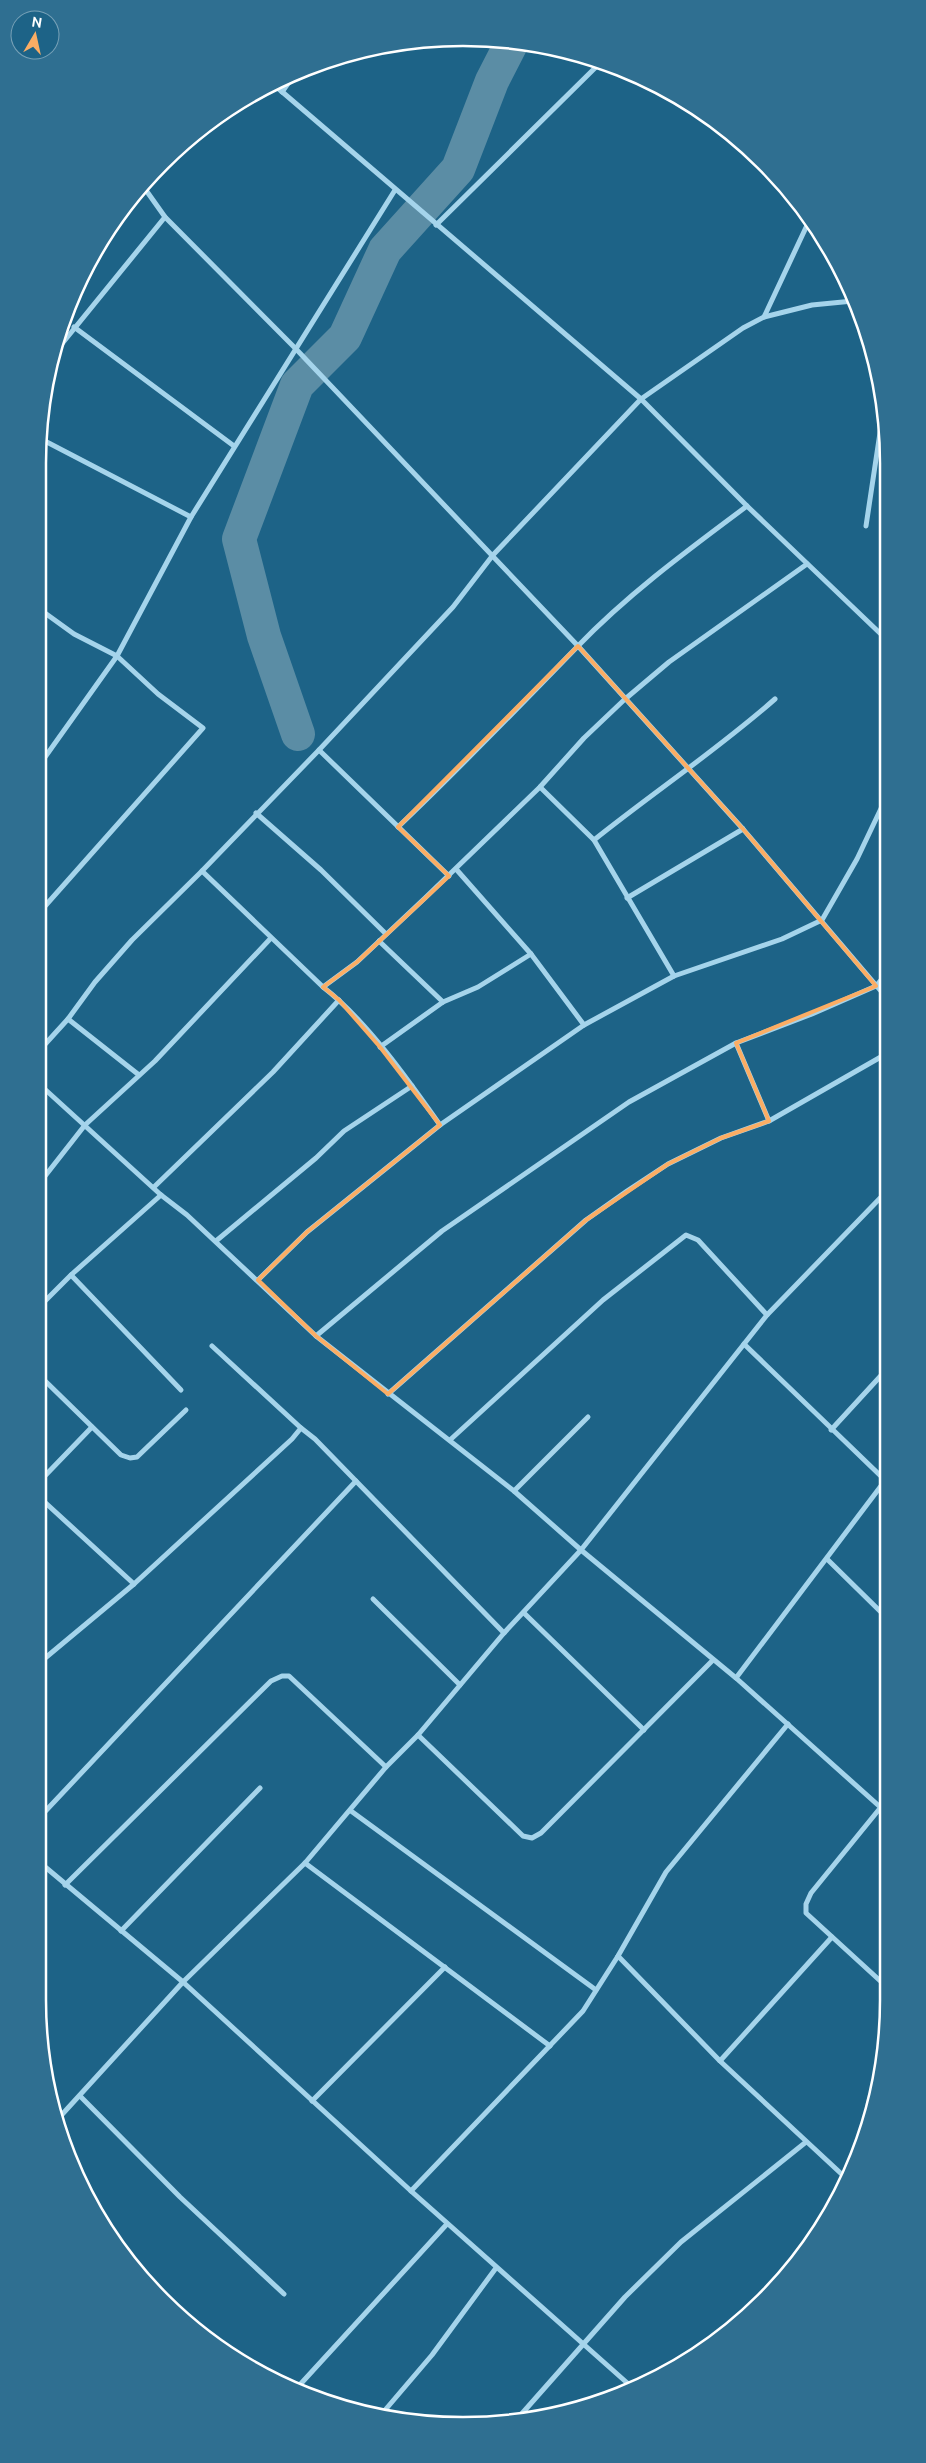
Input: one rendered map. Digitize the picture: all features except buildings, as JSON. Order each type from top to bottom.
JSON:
[{"type":"street","points":[[436,224],[595,68]]},
{"type":"street","points":[[282,92],[286,86]]},
{"type":"street","points":[[279,89],[641,399],[746,506],[880,633]]},
{"type":"street","points":[[46,756],[117,656],[191,517],[395,190]]},
{"type":"street","points":[[147,192],[165,217],[296,349],[578,646],[624,700],[743,829],[880,990]]},
{"type":"street","points":[[65,340],[165,217]]},
{"type":"street","points":[[764,317],[807,226]]},
{"type":"street","points":[[46,1043],[68,1019],[95,982],[132,940],[319,750],[453,607],[493,555],[641,399],[736,333],[764,317],[812,305],[847,302]]},
{"type":"street","points":[[74,328],[234,446]]},
{"type":"street","points":[[866,526],[879,439]]},
{"type":"street","points":[[47,442],[191,517]]},
{"type":"street","points":[[398,827],[510,718],[578,646],[684,553],[746,506]]},
{"type":"street","points":[[323,987],[357,962],[449,876],[540,787],[584,738],[624,700],[669,662],[807,564]]},
{"type":"street","points":[[46,615],[74,634],[117,656],[158,694],[203,728],[46,905]]},
{"type":"street","points":[[594,840],[648,796],[688,769],[775,699]]},
{"type":"street","points":[[319,750],[449,876]]},
{"type":"street","points":[[540,787],[594,840],[608,860],[627,898],[647,927],[674,976]]},
{"type":"street","points":[[258,1280],[307,1232],[440,1126],[584,1025],[674,976],[782,939],[822,920],[857,859],[880,811]]},
{"type":"street","points":[[256,813],[321,870],[386,934]]},
{"type":"street","points":[[627,898],[743,829]]},
{"type":"street","points":[[456,869],[531,954],[584,1025]]},
{"type":"street","points":[[202,871],[323,987],[339,1000],[412,1086],[440,1126]]},
{"type":"street","points":[[46,1175],[85,1125],[155,1061],[271,938]]},
{"type":"street","points":[[380,940],[443,1002]]},
{"type":"street","points":[[380,1047],[443,1002],[478,987],[531,954]]},
{"type":"street","points":[[316,1336],[442,1231],[629,1102],[736,1043],[812,1014],[876,986],[880,981]]},
{"type":"street","points":[[154,1187],[274,1072],[339,1000]]},
{"type":"street","points":[[68,1019],[139,1075]]},
{"type":"street","points":[[736,1043],[769,1121]]},
{"type":"street","points":[[388,1394],[586,1220],[668,1164],[721,1138],[769,1121],[880,1057]]},
{"type":"street","points":[[216,1241],[316,1158],[344,1131],[412,1086]]},
{"type":"street","points":[[46,1090],[161,1195],[216,1241],[316,1336],[514,1491],[581,1550],[736,1678],[880,1806]]},
{"type":"street","points":[[46,1300],[71,1275],[161,1195]]},
{"type":"street","points":[[62,2115],[183,1982],[305,1863],[386,1767],[418,1735],[504,1633],[581,1550],[767,1315],[880,1199]]},
{"type":"street","points":[[450,1440],[603,1300],[686,1235],[698,1240],[767,1315]]},
{"type":"street","points":[[71,1275],[181,1390]]},
{"type":"street","points":[[744,1344],[831,1430],[880,1475]]},
{"type":"street","points":[[212,1346],[301,1428],[316,1439],[504,1633]]},
{"type":"street","points":[[831,1430],[880,1377]]},
{"type":"street","points":[[46,1382],[122,1455],[130,1458],[137,1457],[186,1410]]},
{"type":"street","points":[[514,1491],[588,1417]]},
{"type":"street","points":[[46,1475],[92,1427]]},
{"type":"street","points":[[46,1657],[134,1584],[292,1440],[301,1428]]},
{"type":"street","points":[[46,1810],[356,1481]]},
{"type":"street","points":[[736,1678],[880,1488]]},
{"type":"street","points":[[46,1503],[134,1584]]},
{"type":"street","points":[[827,1559],[880,1611]]},
{"type":"street","points":[[373,1599],[460,1685]]},
{"type":"street","points":[[524,1613],[644,1730]]},
{"type":"street","points":[[418,1735],[524,1836],[532,1838],[541,1833],[713,1660]]},
{"type":"street","points":[[64,1885],[271,1680],[282,1676],[289,1676],[386,1767]]},
{"type":"street","points":[[411,2191],[583,2011],[618,1956],[666,1872],[788,1724]]},
{"type":"street","points":[[121,1931],[260,1788]]},
{"type":"street","points":[[880,1808],[811,1893],[806,1904],[806,1913],[880,1981]]},
{"type":"street","points":[[350,1811],[596,1990]]},
{"type":"street","points":[[305,1863],[550,2046]]},
{"type":"street","points":[[46,1868],[183,1982],[447,2224],[627,2383]]},
{"type":"street","points":[[720,2061],[832,1937]]},
{"type":"street","points":[[618,1956],[720,2061],[841,2174]]},
{"type":"street","points":[[312,2101],[445,1966]]},
{"type":"street","points":[[80,2096],[180,2197],[284,2294]]},
{"type":"street","points":[[523,2412],[625,2297],[680,2242],[806,2142]]},
{"type":"street","points":[[301,2384],[447,2224]]},
{"type":"street","points":[[386,2410],[432,2355],[496,2268]]},
{"type":"highlighted area","points":[[578,646],[743,829],[876,986],[736,1043],[769,1121],[721,1138],[668,1164],[586,1220],[388,1394],[316,1336],[258,1280],[307,1232],[440,1125],[380,1047],[339,1000],[323,987],[357,962],[449,876],[398,827]]},
{"type":"waterway","points":[[298,734],[264,636],[239,539],[297,385],[345,337],[385,250],[458,169],[492,81],[508,49]]}]
